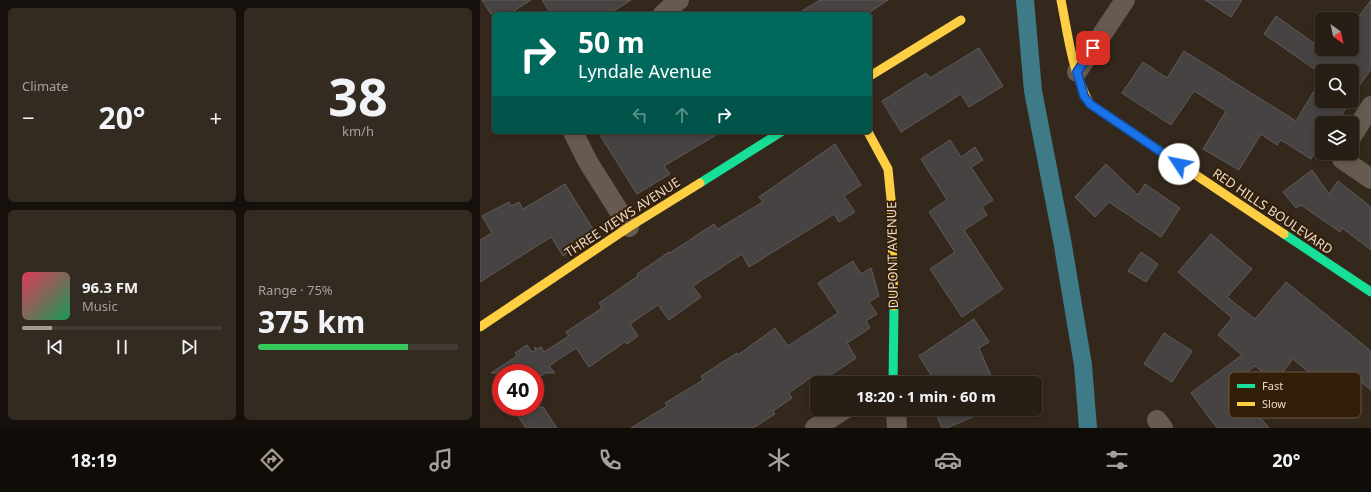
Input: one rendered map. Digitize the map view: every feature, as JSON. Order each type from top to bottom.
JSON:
[{"type":"street","points":[[665,12],[680,0]]},
{"type":"street","name":"RED HILLS BOULEVARD","points":[[1061,0],[1077,72],[1084,96],[1090,104],[1371,292]]},
{"type":"street","points":[[1077,72],[1125,0]]},
{"type":"street","points":[[872,75],[961,20]]},
{"type":"street","points":[[1359,125],[1371,106]]},
{"type":"street","points":[[574,134],[588,162],[630,227]]},
{"type":"street","name":"THREE VIEWS AVENUE","points":[[480,327],[630,227],[778,134]]},
{"type":"street","name":"DUPONT AVENUE","points":[[869,134],[888,169],[891,199],[894,275],[891,376]]},
{"type":"street","points":[[1347,160],[1371,179]]},
{"type":"street","points":[[815,428],[834,416]]},
{"type":"street","points":[[896,416],[897,428]]},
{"type":"building","points":[[482,0],[531,0],[512,12],[492,12],[491,14]]},
{"type":"building","points":[[542,0],[631,0],[612,12],[550,12]]},
{"type":"building","points":[[820,0],[888,0],[870,12],[800,12]]},
{"type":"building","points":[[1205,0],[1242,0],[1231,17]]},
{"type":"building","points":[[1371,0],[1371,69],[1359,86],[1359,64],[1315,64],[1315,70],[1264,34],[1276,16],[1315,44],[1315,56],[1359,56],[1359,16]]},
{"type":"building","points":[[979,48],[1003,86],[969,107],[961,94],[901,132],[882,101],[926,73],[930,78]]},
{"type":"building","points":[[1184,51],[1296,121],[1315,90],[1315,108],[1346,108],[1341,116],[1315,116],[1315,153],[1311,159],[1281,140],[1277,145],[1261,134],[1239,170],[1203,149],[1226,111],[1194,91],[1171,125],[1122,93],[1143,62],[1167,78]]},
{"type":"building","points":[[599,134],[718,134],[664,166],[670,174],[637,194]]},
{"type":"building","points":[[950,140],[961,157],[975,147],[983,160],[971,167],[993,200],[982,207],[987,215],[964,230],[1003,289],[962,317],[930,269],[955,252],[929,212],[947,200],[921,159]]},
{"type":"building","points":[[835,144],[861,185],[844,196],[855,212],[839,222],[834,214],[749,267],[742,254],[693,286],[701,297],[669,320],[658,305],[630,324],[638,336],[627,344],[625,342],[589,367],[576,348],[549,366],[555,373],[544,374],[544,364],[505,364],[517,356],[515,353],[527,345],[532,352],[535,351],[535,347],[537,349],[541,347],[544,352],[569,336],[566,332],[602,308],[599,303],[638,276],[637,274],[714,224],[718,229],[763,202],[759,197]]},
{"type":"building","points":[[1106,164],[1138,195],[1145,184],[1180,208],[1161,237],[1109,202],[1095,217],[1075,197]]},
{"type":"building","points":[[1312,170],[1329,194],[1338,181],[1371,207],[1371,250],[1342,228],[1340,232],[1301,205],[1296,208],[1283,192]]},
{"type":"building","points":[[565,184],[596,234],[563,256],[551,237],[480,282],[480,240],[492,233],[482,216],[509,202],[511,206],[519,202],[523,209]]},
{"type":"building","points":[[1211,234],[1252,269],[1227,297],[1255,319],[1286,282],[1371,351],[1371,390],[1361,382],[1361,372],[1309,372],[1293,359],[1283,372],[1262,372],[1255,366],[1247,372],[1229,372],[1229,418],[1261,418],[1269,428],[1217,428],[1191,393],[1242,355],[1218,335],[1232,318],[1178,272]]},
{"type":"building","points":[[1141,252],[1158,264],[1146,282],[1128,271]]},
{"type":"building","points":[[853,261],[861,274],[871,268],[879,296],[869,302],[877,314],[866,321],[870,328],[847,343],[856,358],[829,376],[810,376],[810,378],[789,393],[792,398],[773,411],[775,414],[753,428],[631,428],[667,406],[665,403],[703,380],[701,376],[737,353],[738,355],[775,328],[788,346],[838,313],[818,283]]},
{"type":"building","points":[[974,319],[989,342],[979,348],[991,376],[932,376],[919,356]]},
{"type":"building","points":[[1164,333],[1192,351],[1172,382],[1144,364]]},
{"type":"building","points":[[544,408],[557,428],[526,428],[518,416],[544,416]]},
{"type":"building","points":[[937,416],[975,416],[947,428],[942,428]]},
{"type":"waterway","points":[[1025,0],[1033,91],[1062,240],[1083,365],[1088,428]]},
{"type":"traffic: fast","points":[[700,183],[778,134]]},
{"type":"traffic: fast","points":[[1284,234],[1371,292]]},
{"type":"traffic: fast","points":[[893,376],[894,306]]},
{"type":"traffic: slow","points":[[1061,0],[1075,66],[1090,104],[1284,234]]},
{"type":"traffic: slow","points":[[872,75],[961,20]]},
{"type":"traffic: slow","points":[[869,134],[888,169],[891,199],[894,306]]},
{"type":"traffic: slow","points":[[480,327],[629,227],[700,183]]},
{"type":"route","points":[[1093,48],[1077,72],[1084,96],[1090,104],[1179,164]]}]
